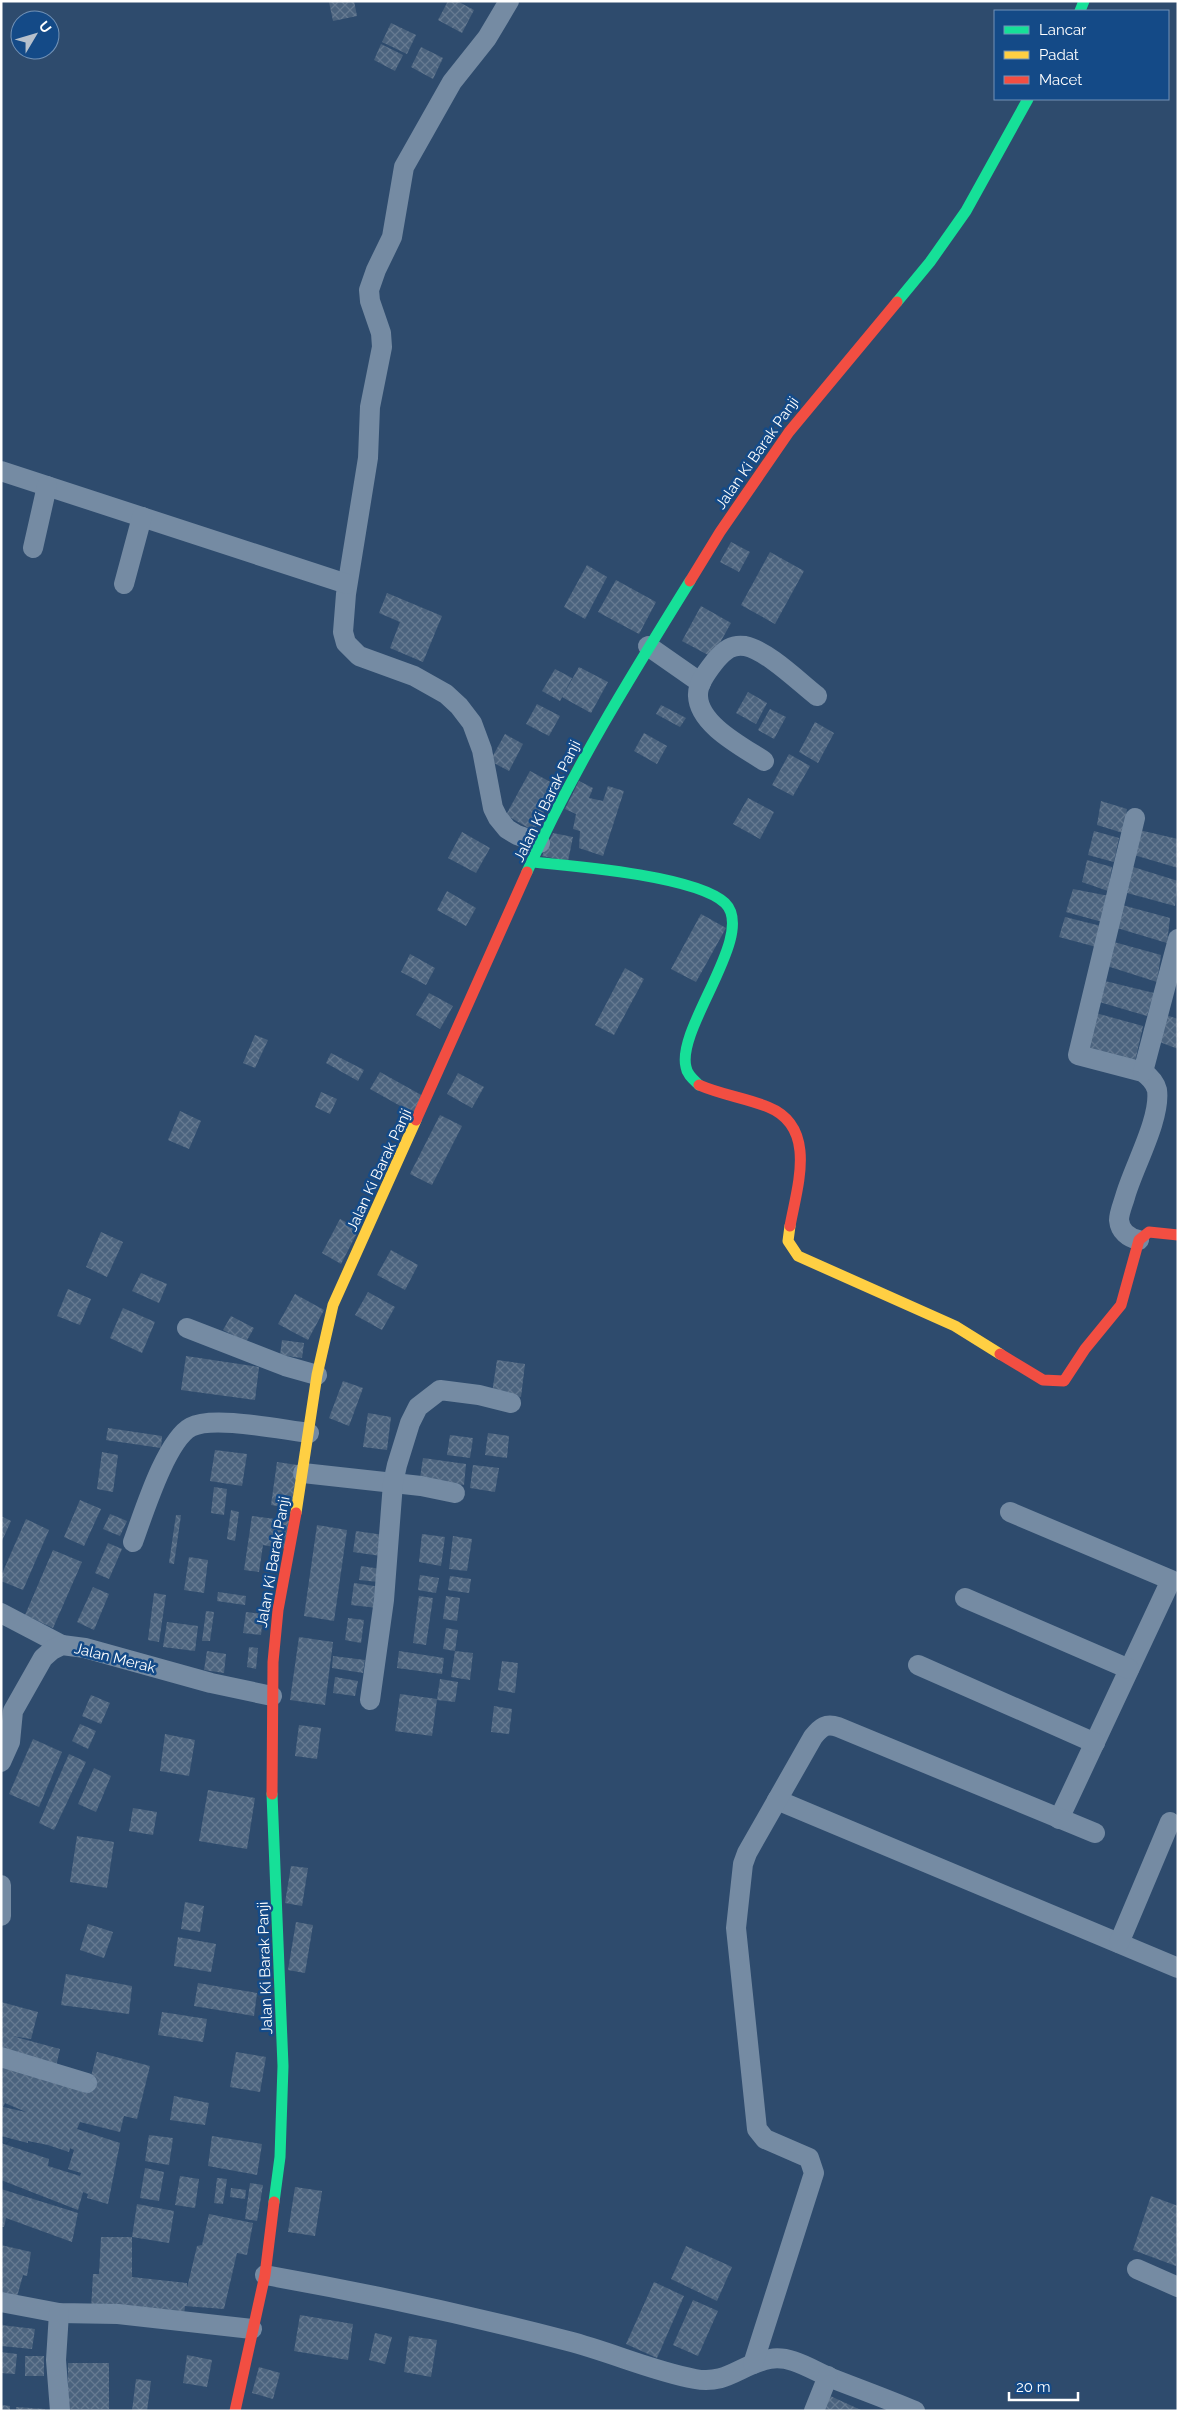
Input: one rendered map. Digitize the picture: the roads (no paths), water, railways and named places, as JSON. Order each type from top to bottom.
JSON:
[{"type":"street","points":[[509,1],[487,38],[448,88],[426,131],[404,167],[392,236],[369,290],[370,301],[381,333],[382,347],[370,407],[363,492],[342,618],[346,643],[359,656],[414,676],[446,694],[459,706],[472,723],[482,750],[493,808],[498,818],[507,829],[517,835],[540,843]]},
{"type":"street","name":"Jalan Ki Barak Panji","points":[[235,2411],[265,2275],[280,2156],[283,2066],[278,1906],[272,1808],[272,1696],[278,1610],[303,1473],[317,1375],[330,1319],[340,1288],[540,843],[597,734],[648,646],[748,489],[788,432],[930,262],[966,211],[1027,100]]},
{"type":"street","points":[[1,471],[347,584]]},
{"type":"street","points":[[33,548],[47,486]]},
{"type":"street","points":[[124,584],[142,517]]},
{"type":"street","points":[[764,761],[715,728],[702,712],[698,696],[701,684],[723,652],[734,645],[747,647],[765,656],[817,696]]},
{"type":"street","points":[[648,646],[701,684]]},
{"type":"street","points":[[1135,818],[1078,1055],[1143,1072],[1152,1078],[1157,1090],[1151,1128],[1127,1191],[1119,1220],[1123,1232],[1132,1239],[1139,1240]]},
{"type":"street","points":[[533,862],[594,867],[646,876],[713,896],[729,906],[734,916],[728,946],[686,1049],[685,1060],[688,1073],[694,1082],[704,1088],[761,1103],[790,1122],[797,1133],[802,1154],[788,1241],[792,1250],[798,1256],[848,1276],[955,1326],[1030,1373],[1043,1380],[1055,1382],[1064,1381],[1085,1349],[1121,1305],[1139,1240],[1149,1232],[1178,1235]]},
{"type":"street","points":[[1143,1072],[1178,939]]},
{"type":"street","points":[[187,1328],[276,1363],[317,1375]]},
{"type":"street","points":[[370,1700],[384,1600],[393,1483],[410,1423],[418,1407],[428,1397],[440,1390],[511,1403]]},
{"type":"street","points":[[133,1542],[161,1468],[180,1437],[191,1427],[213,1422],[309,1433]]},
{"type":"street","points":[[303,1473],[393,1483],[454,1493]]},
{"type":"street","points":[[1010,1512],[1171,1580],[1059,1819]]},
{"type":"street","points":[[966,1598],[1129,1669]]},
{"type":"street","points":[[1,1613],[62,1645]]},
{"type":"street","name":"Jalan Merak","points":[[1,1762],[10,1742],[7,1710],[44,1658],[52,1650],[62,1645],[85,1648],[211,1683],[272,1696]]},
{"type":"street","points":[[918,1665],[1094,1743]]},
{"type":"street","points":[[753,2364],[814,2173],[809,2158],[765,2139],[757,2130],[736,1919],[743,1864],[747,1853],[813,1736],[821,1727],[830,1725],[1095,1833]]},
{"type":"street","points":[[777,1800],[1178,1968]]},
{"type":"street","points":[[1120,1943],[1170,1822]]},
{"type":"street","points":[[1,1885],[1,1916]]},
{"type":"street","points":[[1,2057],[87,2083]]},
{"type":"street","points":[[1136,2269],[1178,2287]]},
{"type":"street","points":[[265,2275],[392,2299],[481,2319],[602,2350],[679,2376],[698,2380],[712,2382],[722,2380],[753,2364],[771,2358],[794,2362],[915,2411]]},
{"type":"street","points":[[1,2302],[59,2313],[118,2314],[252,2329]]},
{"type":"street","points":[[59,2313],[56,2360],[60,2411]]},
{"type":"street","points":[[814,2411],[828,2376]]}]
